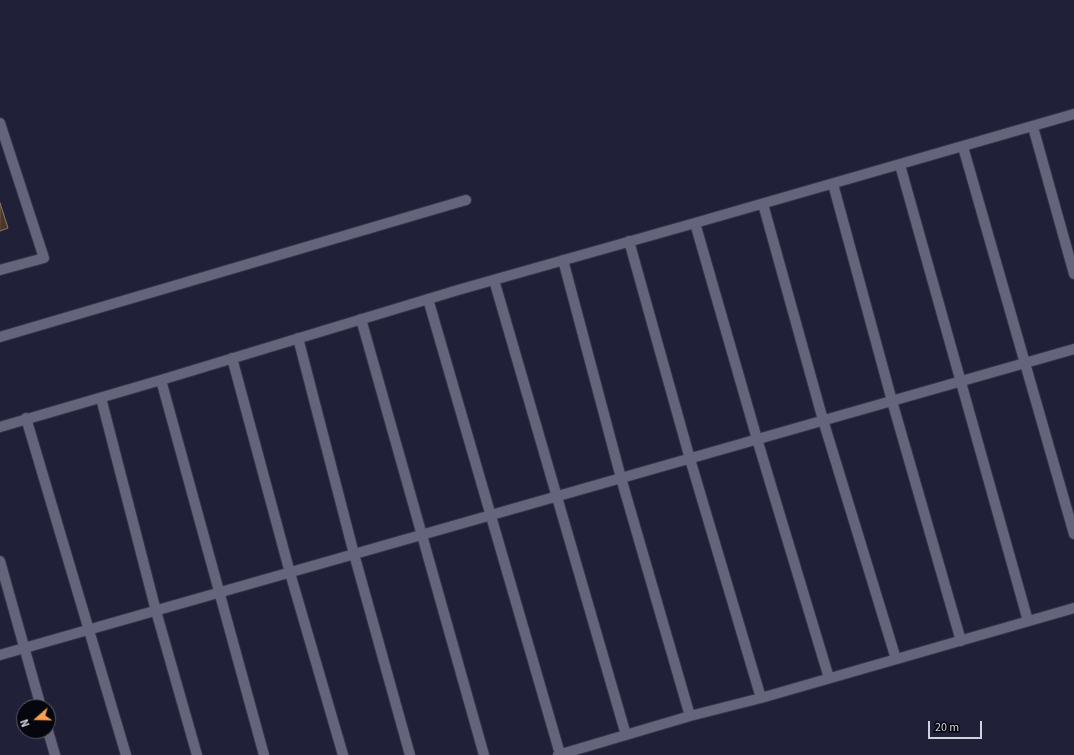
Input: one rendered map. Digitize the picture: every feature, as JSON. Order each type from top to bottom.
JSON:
[{"type":"street","points":[[0,427],[428,299],[629,241],[696,224],[1074,114]]},
{"type":"street","points":[[0,123],[44,258],[0,270]]},
{"type":"street","points":[[1033,126],[1074,274]]},
{"type":"street","points":[[963,147],[1074,534]]},
{"type":"street","points":[[900,165],[1028,621]]},
{"type":"street","points":[[833,184],[892,401],[961,641]]},
{"type":"street","points":[[0,337],[466,200]]},
{"type":"street","points":[[763,204],[823,420],[896,659]]},
{"type":"street","points":[[696,224],[757,440],[829,678]]},
{"type":"street","points":[[629,241],[690,459],[761,698]]},
{"type":"street","points":[[563,260],[621,478],[690,716]]},
{"type":"street","points":[[494,280],[626,735]]},
{"type":"street","points":[[428,299],[559,755],[690,716],[761,698],[1074,608]]},
{"type":"street","points":[[361,319],[484,755]]},
{"type":"street","points":[[298,338],[354,554],[410,755]]},
{"type":"street","points":[[0,655],[1074,349]]},
{"type":"street","points":[[232,358],[290,573],[343,755]]},
{"type":"street","points":[[161,380],[264,755]]},
{"type":"street","points":[[101,398],[156,611],[197,755]]},
{"type":"street","points":[[26,418],[126,755]]},
{"type":"street","points":[[0,561],[39,699]]},
{"type":"street","points":[[50,739],[55,755]]},
{"type":"shaded area","points":[[0,0],[1074,0],[1074,755],[0,755]]},
{"type":"building","points":[[0,203],[8,228],[0,231]]}]
